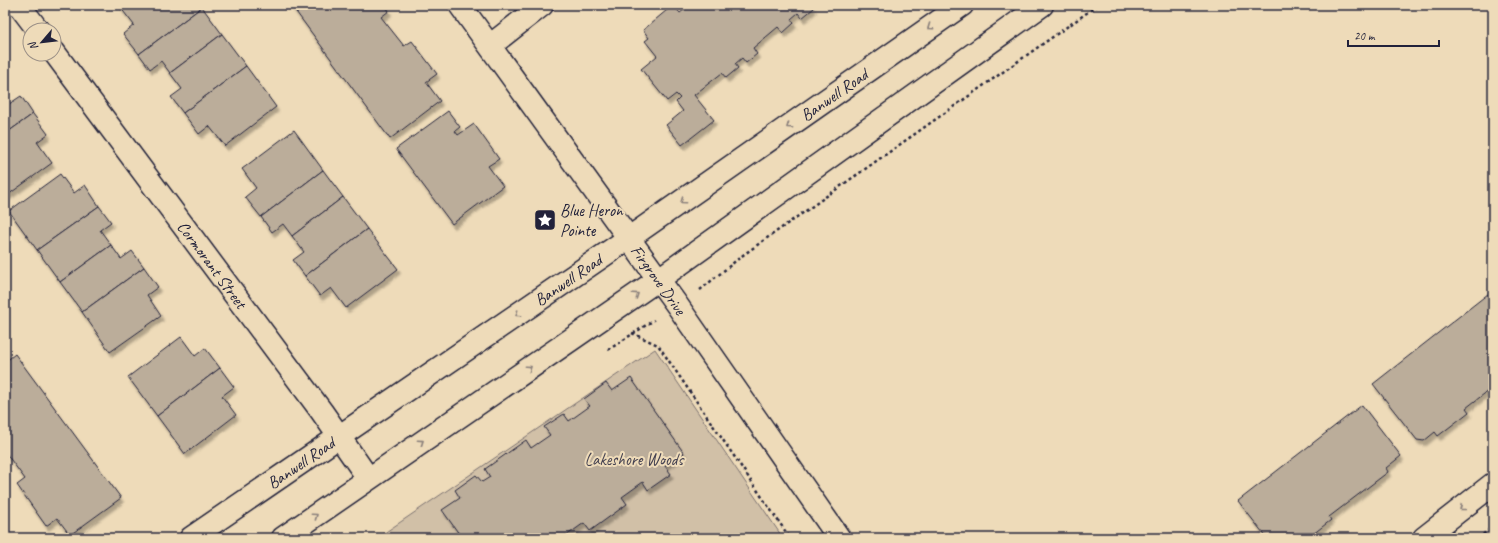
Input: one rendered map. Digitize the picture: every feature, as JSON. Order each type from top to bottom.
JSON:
[{"type":"main road","points":[[19,5],[32,22]]},
{"type":"main road","name":"Firgrove Drive","points":[[460,5],[491,45],[659,279],[838,538]]},
{"type":"main road","points":[[491,45],[542,5]]},
{"type":"main road","name":"Banwell Road","points":[[191,538],[629,238],[962,5]]},
{"type":"main road","points":[[283,538],[659,279],[1042,5]]},
{"type":"main road","name":"Cormorant Street","points":[[61,62],[339,436],[368,478]]},
{"type":"main road","points":[[1424,538],[1490,494]]},
{"type":"path","points":[[705,287],[750,251],[1098,5]]},
{"type":"path","points":[[632,333],[658,345],[790,538]]},
{"type":"path","points":[[1478,538],[1493,527]]},
{"type":"green space","name":"Lakeshore Woods","points":[[655,349],[783,538],[377,538]]},
{"type":"building","points":[[122,5],[200,5],[202,7],[139,54],[123,34],[134,25],[120,7]]},
{"type":"building","points":[[291,5],[385,5],[389,11],[381,17],[404,46],[412,41],[437,74],[426,82],[440,101],[390,139]]},
{"type":"building","points":[[673,5],[680,13],[690,5],[811,5],[814,8],[802,18],[798,13],[791,19],[794,23],[783,33],[778,27],[753,48],[757,54],[746,63],[742,58],[735,64],[738,68],[726,78],[722,73],[694,95],[714,120],[682,145],[666,125],[683,111],[676,102],[680,98],[676,94],[667,101],[641,69],[657,56],[645,41],[649,38],[643,30]]},
{"type":"building","points":[[202,7],[222,34],[170,73],[161,61],[150,69],[139,54]]},
{"type":"building","points":[[222,34],[246,66],[183,113],[171,97],[182,89],[170,73]]},
{"type":"building","points":[[246,66],[276,107],[225,146],[209,126],[199,134],[183,113]]},
{"type":"building","points":[[21,96],[33,114],[5,134],[5,98],[9,104]]},
{"type":"building","points":[[448,111],[460,127],[455,131],[458,135],[474,124],[499,159],[488,166],[503,186],[452,224],[396,149]]},
{"type":"building","points":[[33,114],[48,134],[37,142],[52,163],[5,197],[5,134]]},
{"type":"building","points":[[294,130],[323,170],[261,217],[245,197],[256,188],[242,169]]},
{"type":"building","points":[[323,170],[343,197],[292,236],[283,224],[272,232],[261,217]]},
{"type":"building","points":[[60,174],[74,193],[85,185],[99,206],[37,250],[9,211]]},
{"type":"building","points":[[343,197],[367,229],[305,276],[293,260],[304,252],[292,236]]},
{"type":"building","points":[[99,206],[111,222],[100,230],[111,245],[60,282],[37,250]]},
{"type":"building","points":[[367,229],[398,269],[346,308],[331,288],[320,296],[305,276]]},
{"type":"building","points":[[111,245],[121,259],[132,251],[144,267],[82,312],[60,282]]},
{"type":"building","points":[[144,267],[158,287],[147,295],[161,316],[110,352],[82,312]]},
{"type":"building","points":[[1493,290],[1493,387],[1466,408],[1469,412],[1438,436],[1435,432],[1424,441],[1417,440],[1373,384]]},
{"type":"building","points":[[181,337],[195,356],[205,348],[220,368],[157,416],[128,377]]},
{"type":"building","points":[[15,354],[121,498],[70,535],[57,518],[46,526],[17,485],[25,479],[5,452],[5,362]]},
{"type":"building","points":[[220,368],[234,387],[222,396],[236,415],[185,454],[157,416]]},
{"type":"building","points":[[631,378],[684,453],[665,466],[671,474],[648,490],[643,482],[622,497],[627,504],[590,531],[584,523],[563,538],[462,538],[442,510],[460,498],[455,490],[476,475],[482,482],[490,477],[485,469],[526,440],[531,448],[550,435],[544,427],[564,414],[569,421],[590,406],[584,399],[606,383],[612,391]]},
{"type":"building","points":[[1362,405],[1401,456],[1386,468],[1388,472],[1329,517],[1331,520],[1308,538],[1267,538],[1238,501]]},
{"type":"place","name":"Blue Heron Pointe","points":[[545,220]]}]
